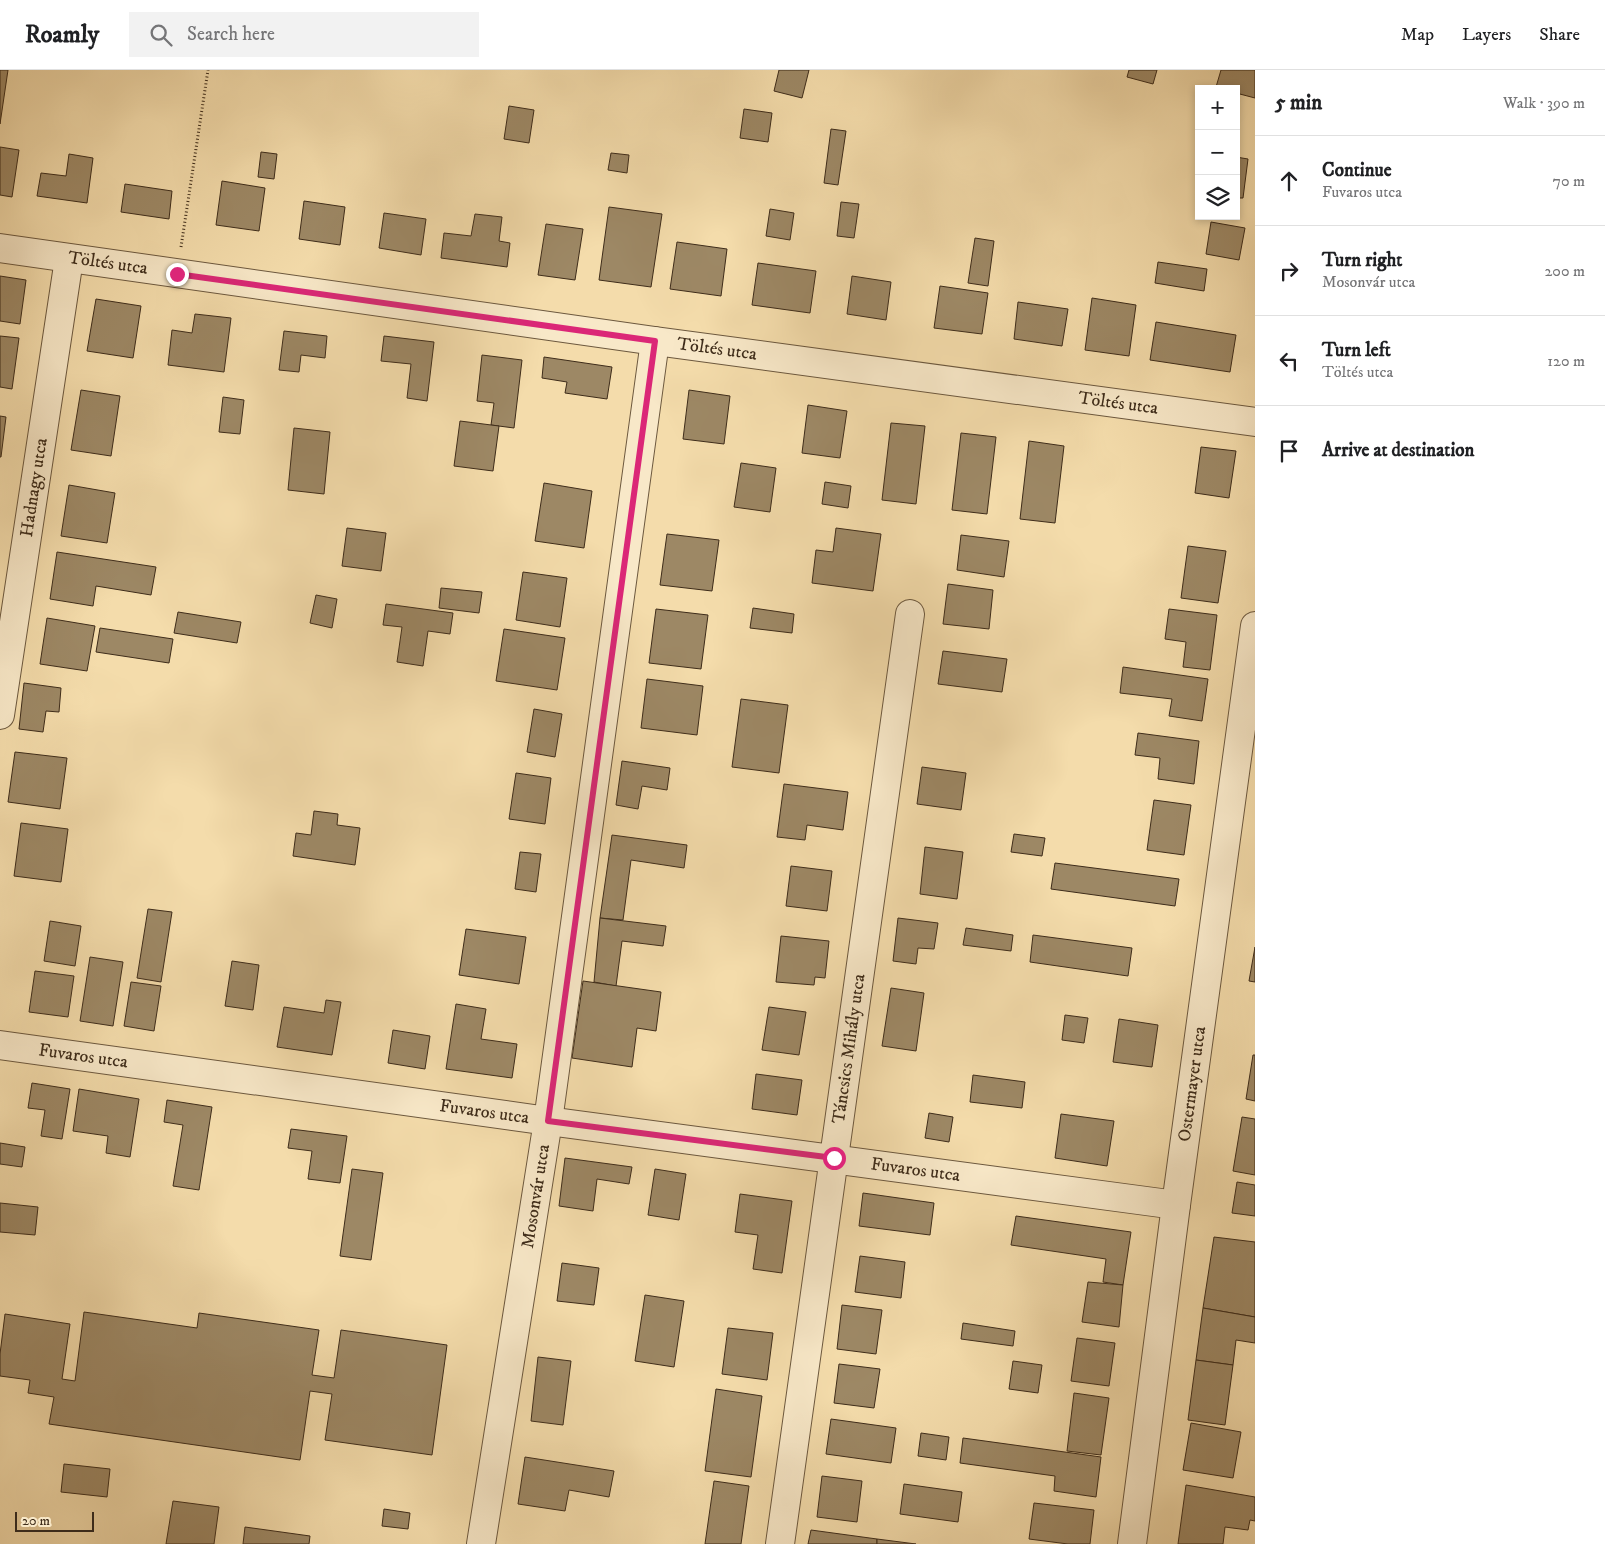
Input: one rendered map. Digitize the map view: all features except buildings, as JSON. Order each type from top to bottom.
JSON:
[{"type":"street","name":"Töltés utca","points":[[0,248],[655,341],[1255,422]]},
{"type":"street","name":"Hadnagy utca","points":[[0,715],[69,259]]},
{"type":"street","name":"Mosonvár utca","points":[[481,1544],[548,1121],[655,341]]},
{"type":"street","name":"Táncsics Mihály utca","points":[[780,1544],[910,614]]},
{"type":"street","name":"Ostermayer utca","points":[[1132,1544],[1176,1205],[1245,785],[1255,626]]},
{"type":"street","name":"Fuvaros utca","points":[[0,1045],[1176,1205]]},
{"type":"path","points":[[177,274],[208,70]]},
{"type":"route","points":[[177,274],[655,341],[548,1121],[834,1158]]}]
